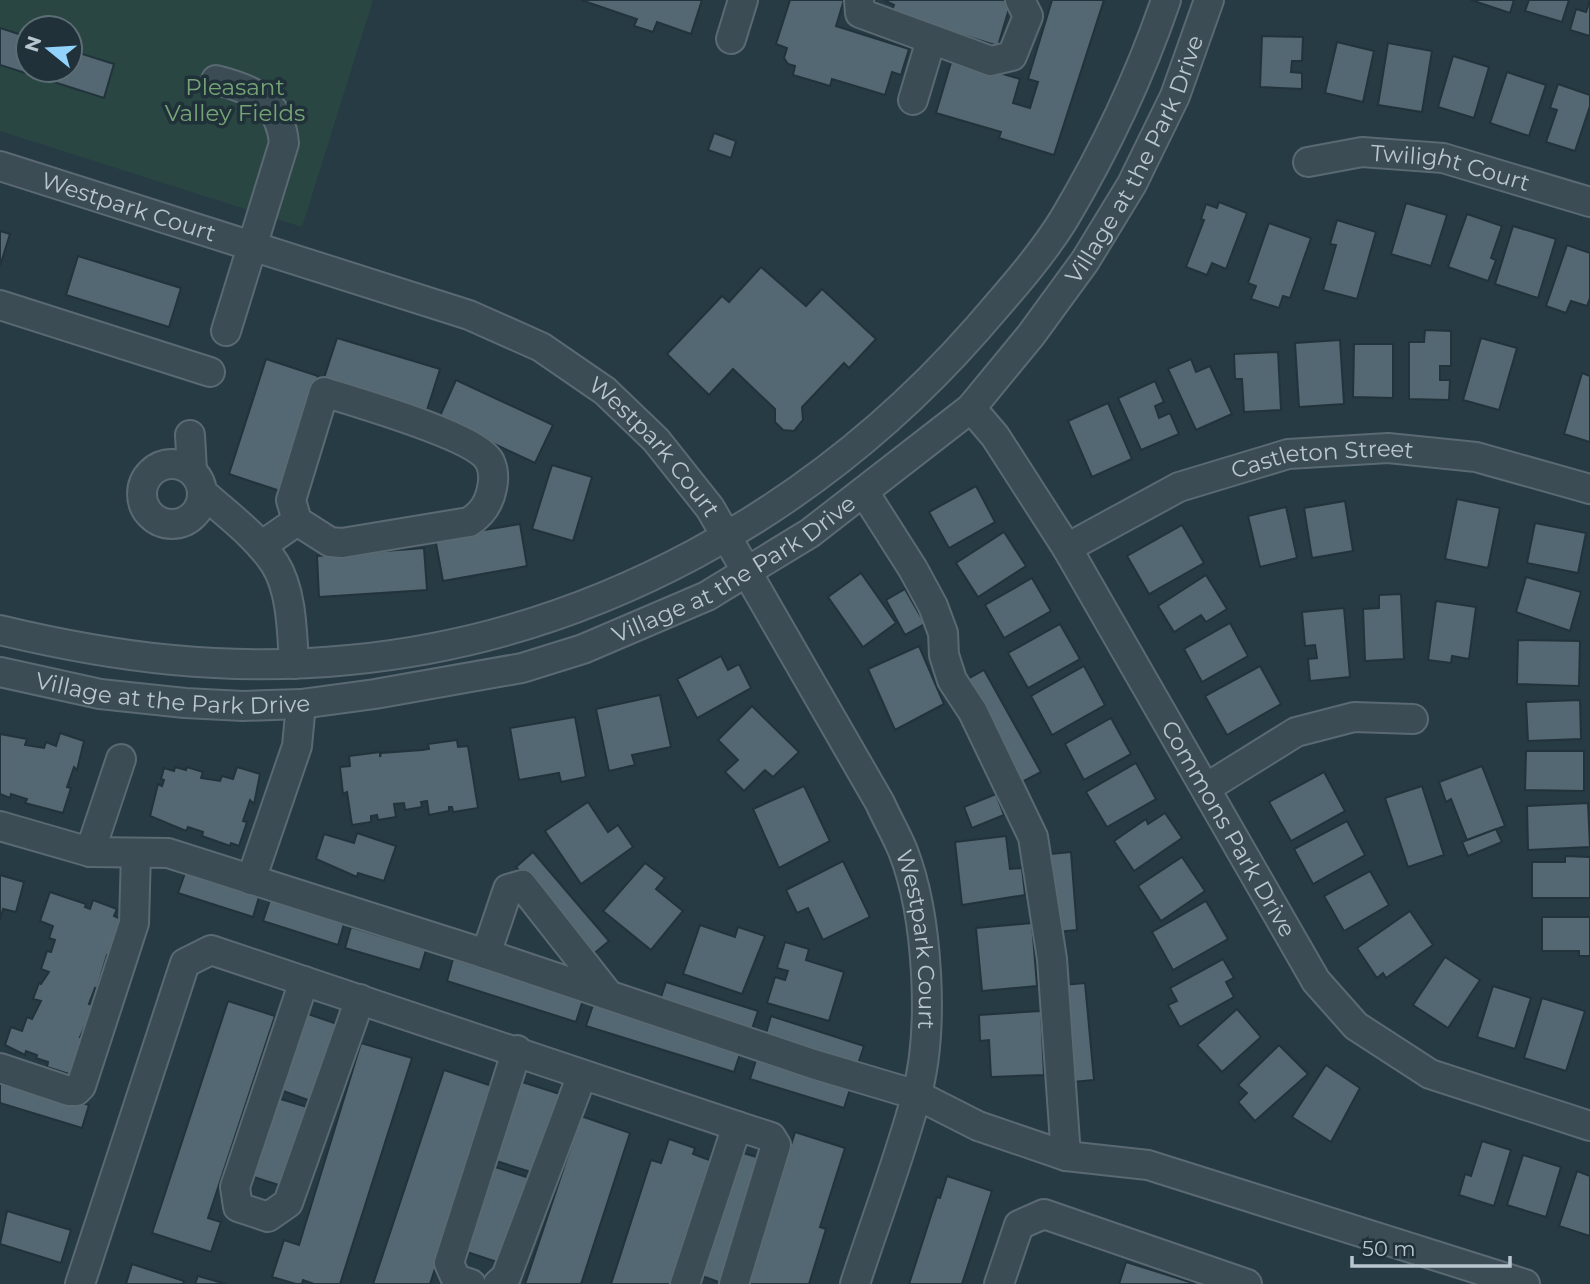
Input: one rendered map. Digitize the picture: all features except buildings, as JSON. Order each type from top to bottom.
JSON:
[{"type":"street","points":[[731,39],[743,0]]},
{"type":"street","points":[[859,0],[860,13],[991,61],[1012,56],[1028,16],[1020,0]]},
{"type":"street","name":"Village at the Park Drive","points":[[0,630],[125,657],[203,663],[294,664],[398,654],[454,644],[532,623],[622,591],[728,537],[873,433],[946,365],[1007,295],[1062,222],[1117,122],[1166,0]]},
{"type":"street","name":"Village at the Park Drive","points":[[0,672],[100,694],[185,704],[301,704],[522,668],[583,649],[707,596],[810,533],[971,408],[1031,335],[1069,282],[1132,184],[1175,96],[1209,0]]},
{"type":"street","points":[[913,100],[931,40]]},
{"type":"street","points":[[216,80],[248,89],[265,99],[278,116],[283,131],[283,154],[226,331]]},
{"type":"street","name":"Twilight Court","points":[[1308,162],[1362,152],[1443,158],[1590,202]]},
{"type":"street","name":"Westpark Court","points":[[0,166],[469,315],[541,347],[605,391],[656,440],[728,537],[880,803],[903,851],[920,913],[926,977],[925,1038],[917,1095],[855,1284]]},
{"type":"street","points":[[0,305],[210,372]]},
{"type":"street","points":[[324,392],[417,421],[489,460],[494,476],[490,497],[481,515],[469,522],[342,543],[330,542],[297,520],[291,500],[324,392]]},
{"type":"street","name":"Commons Park Drive","points":[[971,408],[995,436],[1067,548],[1317,981],[1356,1026],[1430,1074],[1590,1126]]},
{"type":"street","name":"Castleton Street","points":[[1067,548],[1179,487],[1288,454],[1388,448],[1476,457],[1590,489]]},
{"type":"street","points":[[190,485],[261,546],[276,565],[288,603],[294,664]]},
{"type":"street","points":[[864,492],[933,606],[943,633],[944,654],[952,680],[973,712],[1033,837],[1052,959],[1066,1156]]},
{"type":"street","points":[[261,546],[297,520]]},
{"type":"street","points":[[251,880],[297,746],[301,704]]},
{"type":"street","points":[[1206,788],[1296,732],[1354,717],[1413,719]]},
{"type":"street","points":[[90,852],[121,759]]},
{"type":"street","points":[[0,826],[90,852],[168,853],[607,993],[813,1064],[917,1095],[978,1126],[1066,1156],[1148,1165],[1525,1284]]},
{"type":"street","points":[[0,1068],[69,1091],[76,1091],[81,1086],[134,923],[136,853]]},
{"type":"street","points":[[486,954],[508,889],[522,885],[607,993]]},
{"type":"street","points":[[80,1284],[185,963],[211,950],[771,1137],[776,1145],[734,1284]]},
{"type":"street","points":[[304,981],[235,1187],[238,1207],[268,1217],[288,1203],[360,999]]},
{"type":"street","points":[[471,1284],[457,1279],[449,1263],[517,1050]]},
{"type":"street","points":[[498,1284],[506,1277],[582,1074]]},
{"type":"street","points":[[685,1284],[737,1126]]},
{"type":"street","points":[[999,1284],[1019,1225],[1044,1214],[1247,1284]]},
{"type":"green space","name":"Pleasant Valley Fields","points":[[0,0],[373,0],[302,227],[0,131]]}]
